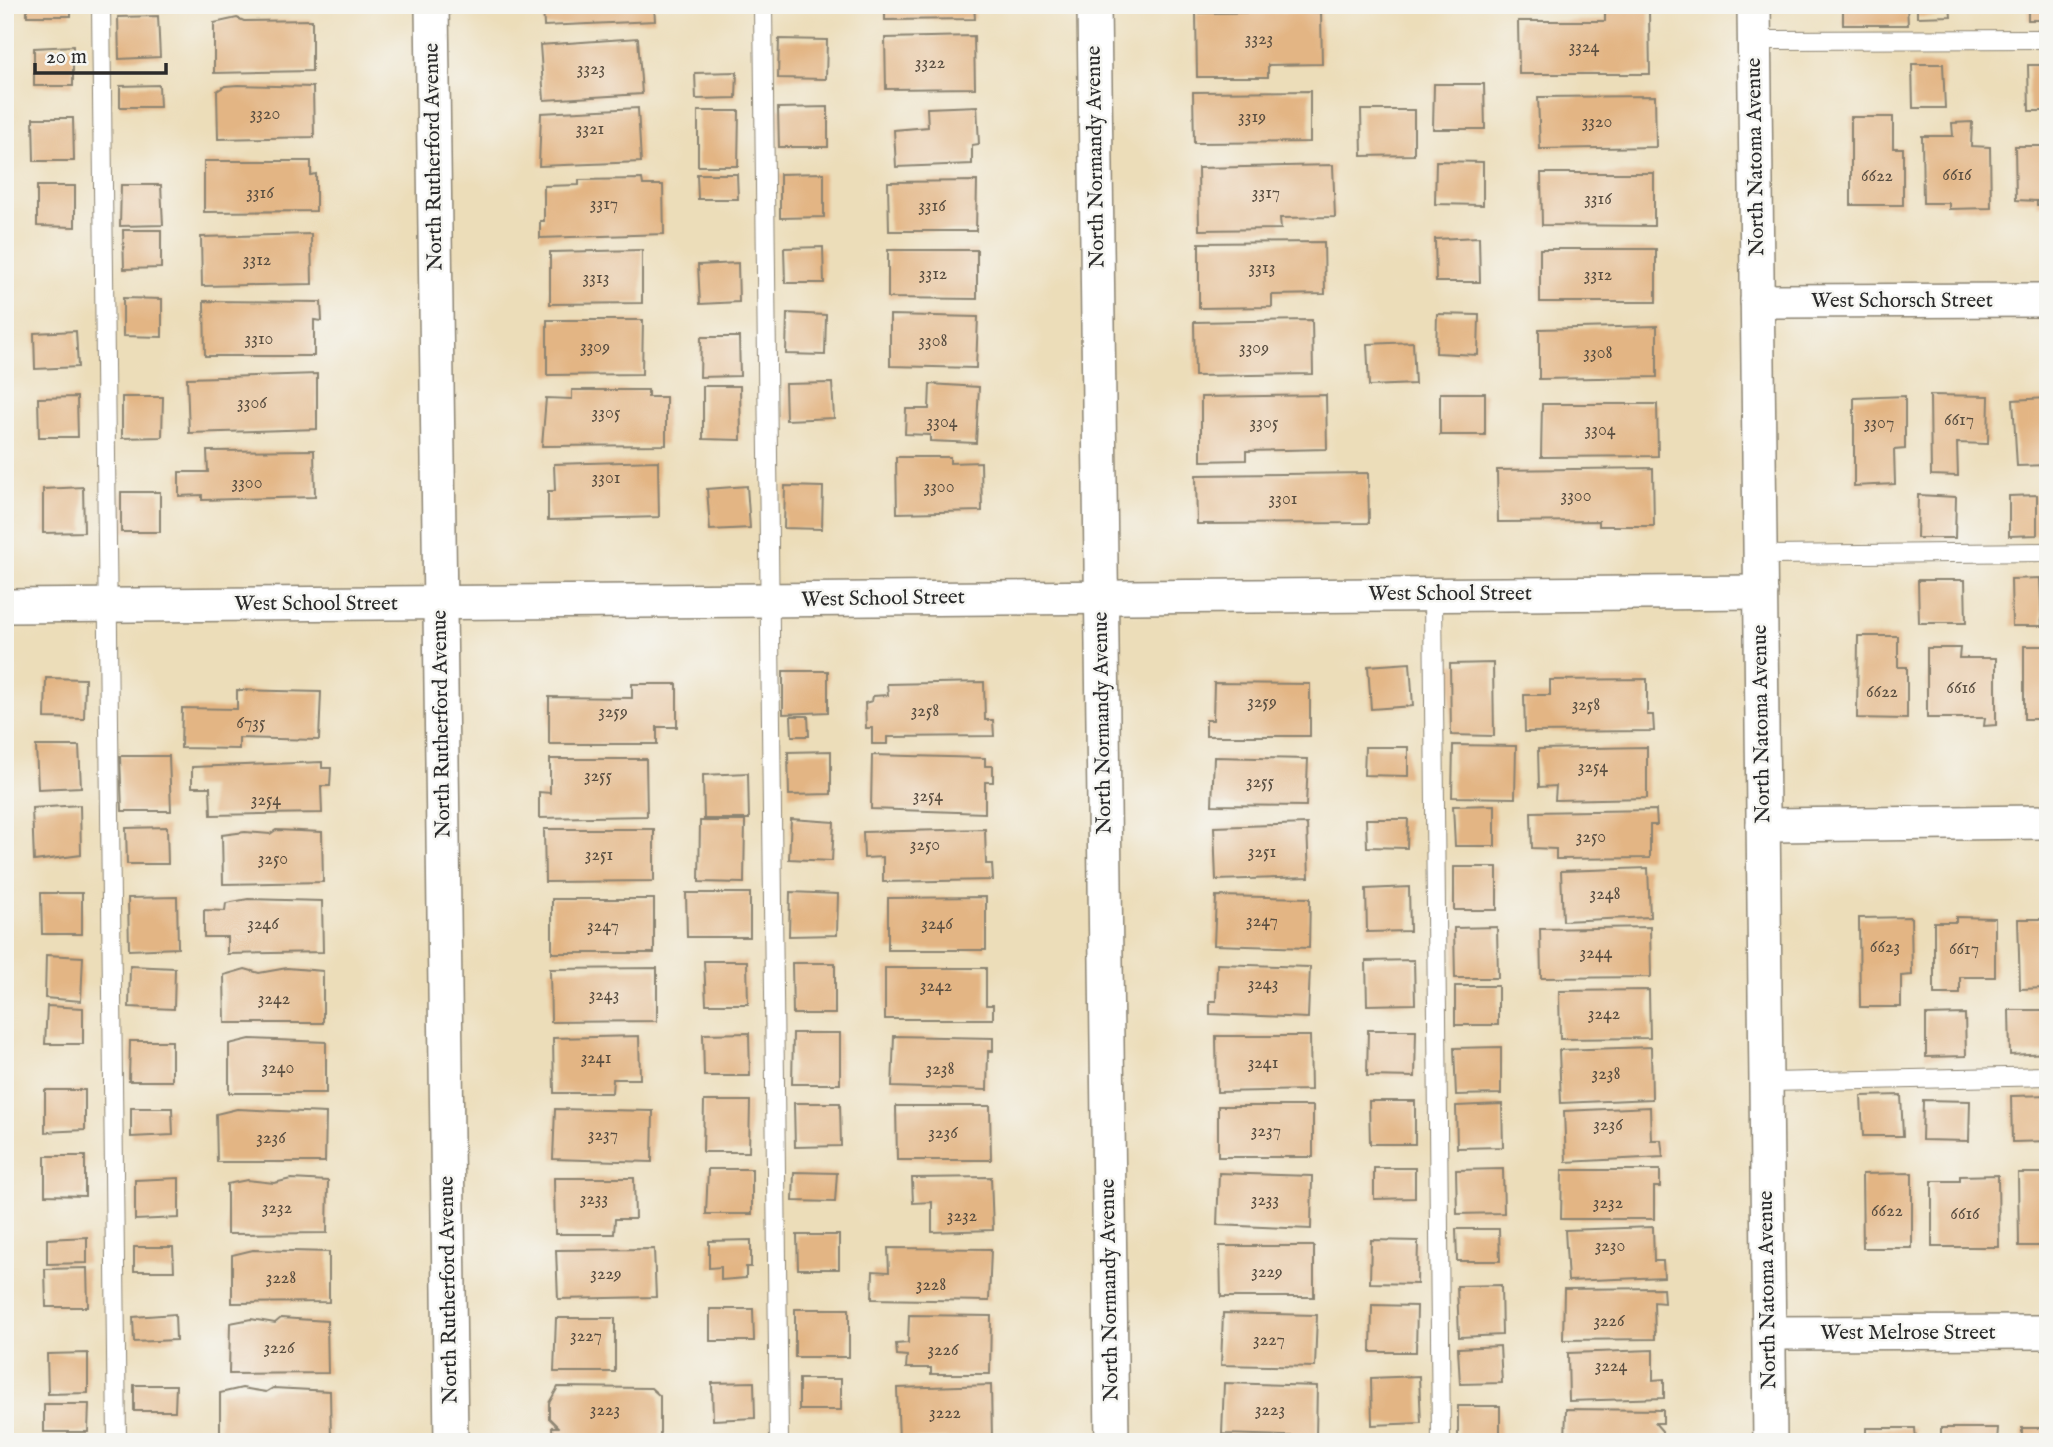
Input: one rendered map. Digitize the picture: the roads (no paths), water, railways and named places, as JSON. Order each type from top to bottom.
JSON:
[{"type":"street","name":"North Rutherford Avenue","points":[[432,5],[451,1442]]},
{"type":"street","name":"North Normandy Avenue","points":[[1094,5],[1112,1442]]},
{"type":"street","name":"North Natoma Avenue","points":[[1754,5],[1770,1442]]},
{"type":"street","name":"West Schorsch Street","points":[[1757,301],[2048,300]]},
{"type":"street","name":"West School Street","points":[[5,606],[1761,592]]},
{"type":"street","points":[[1763,825],[2048,822]]},
{"type":"street","name":"West Melrose Street","points":[[1769,1333],[2048,1332]]},
{"type":"lane","points":[[101,5],[117,1442]]},
{"type":"lane","points":[[763,5],[779,1442]]},
{"type":"lane","points":[[1755,40],[2048,39]]},
{"type":"lane","points":[[1760,555],[2048,552]]},
{"type":"lane","points":[[1433,595],[1441,1442]]},
{"type":"lane","points":[[1766,1082],[2048,1076]]}]
